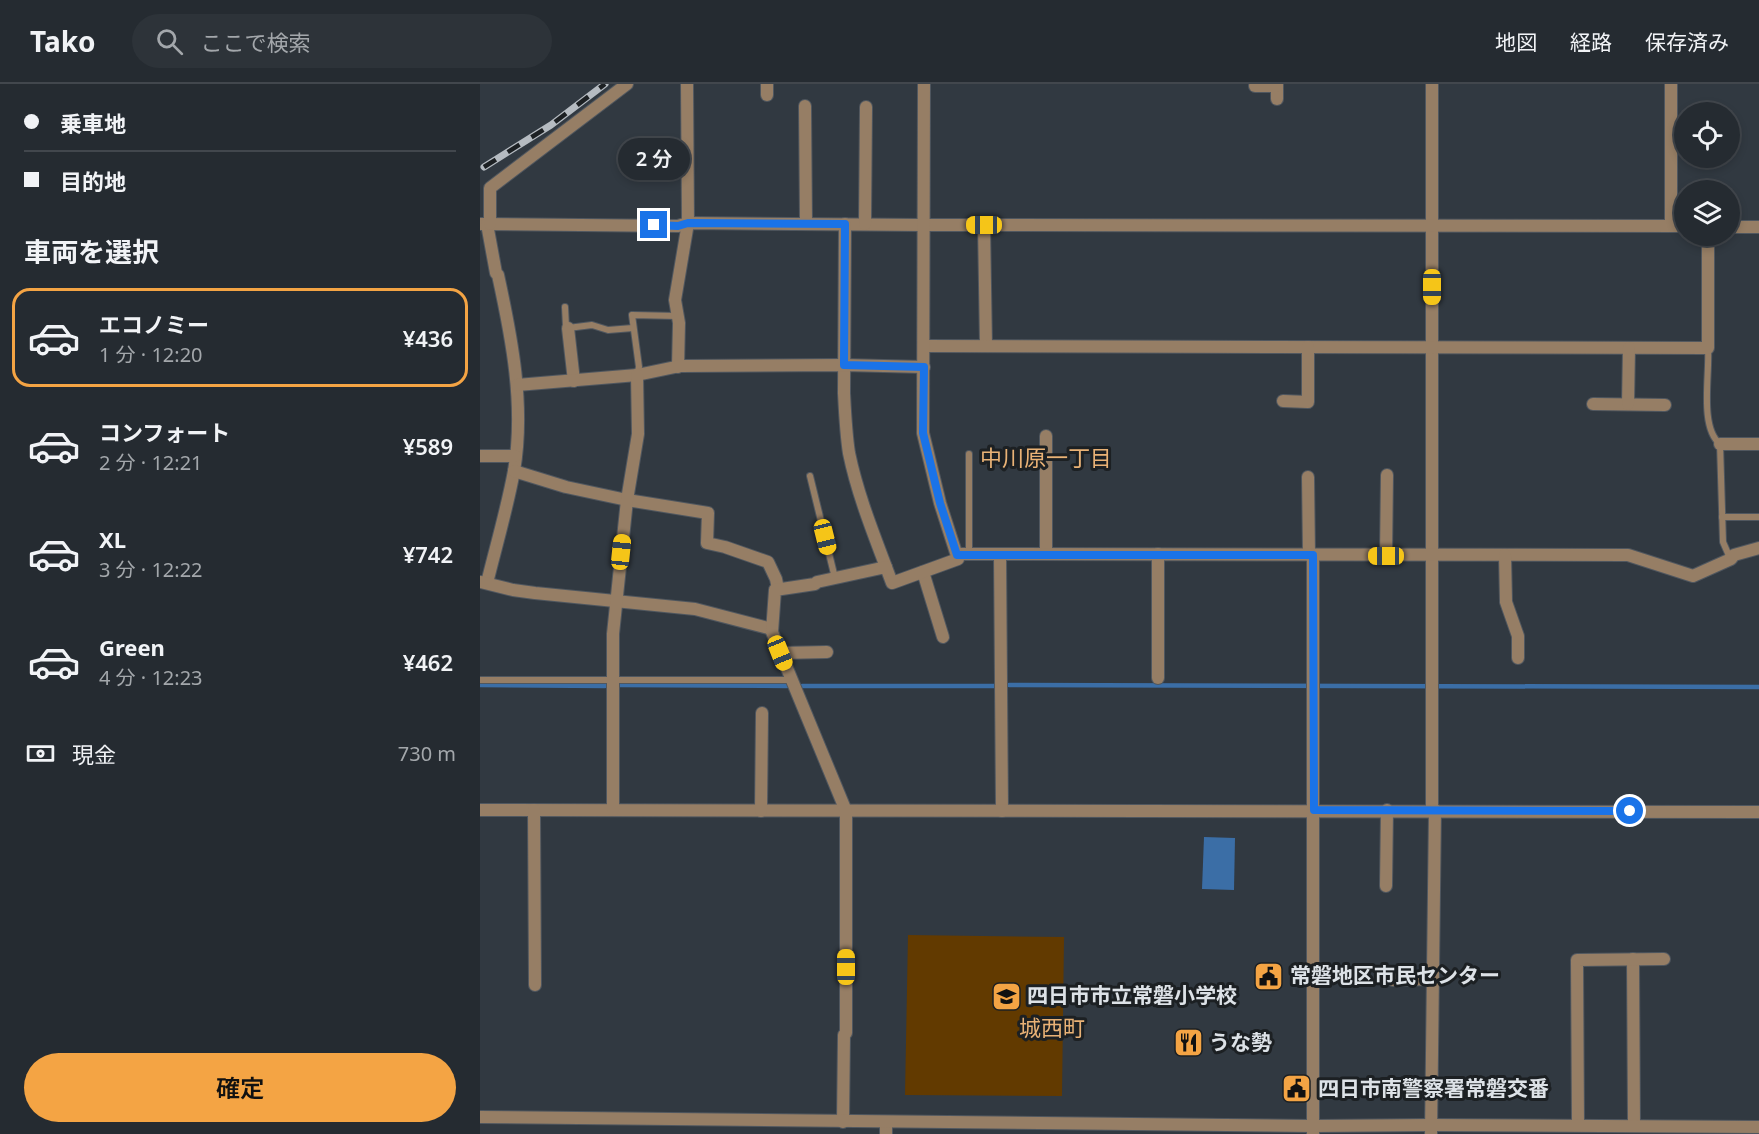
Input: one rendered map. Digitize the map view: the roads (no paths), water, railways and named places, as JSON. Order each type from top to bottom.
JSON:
[{"type":"street","points":[[627,84],[490,188],[486,224],[511,332],[517,385],[514,471],[483,582],[535,593],[695,609],[772,629]]},
{"type":"street","points":[[678,367],[678,316],[675,300],[688,223],[687,84]]},
{"type":"street","points":[[924,84],[923,433],[940,503],[963,555]]},
{"type":"street","points":[[1431,1129],[1433,979],[1432,84]]},
{"type":"street","points":[[486,224],[1671,226],[1671,84]]},
{"type":"street","points":[[1256,86],[1277,85],[1277,99]]},
{"type":"street","points":[[805,106],[806,224]]},
{"type":"street","points":[[865,224],[866,107]]},
{"type":"street","points":[[845,224],[844,405],[849,452],[869,521],[892,583],[958,559],[963,555],[1046,554],[1628,555],[1693,576],[1731,559],[1734,555],[1759,548]]},
{"type":"street","points":[[984,225],[986,346]]},
{"type":"street","points":[[1740,227],[1759,227]]},
{"type":"street","points":[[924,346],[1708,348],[1708,246]]},
{"type":"street","points":[[568,328],[574,381]]},
{"type":"street","points":[[1283,401],[1308,402],[1308,347]]},
{"type":"street","points":[[1628,404],[1629,348]]},
{"type":"street","points":[[517,385],[637,375],[678,367],[844,365],[924,367]]},
{"type":"street","points":[[613,810],[613,634],[627,500],[638,434],[637,375]]},
{"type":"street","points":[[1593,404],[1665,405]]},
{"type":"street","points":[[1046,436],[1046,554]]},
{"type":"street","points":[[1720,444],[1759,444]]},
{"type":"street","points":[[480,456],[515,456]]},
{"type":"street","points":[[514,471],[627,500],[708,513],[706,543],[768,562],[778,589]]},
{"type":"street","points":[[1386,556],[1387,475]]},
{"type":"street","points":[[1308,477],[1314,686],[1313,1130]]},
{"type":"street","points":[[1158,554],[1158,678]]},
{"type":"street","points":[[1000,555],[1002,811]]},
{"type":"street","points":[[1505,555],[1506,602],[1518,636],[1518,658]]},
{"type":"street","points":[[843,1122],[844,1035],[846,1033],[846,811],[772,632],[775,590],[815,584],[886,567]]},
{"type":"street","points":[[923,572],[943,637]]},
{"type":"street","points":[[780,653],[827,652]]},
{"type":"street","points":[[761,811],[762,713]]},
{"type":"street","points":[[480,810],[1759,812]]},
{"type":"street","points":[[534,810],[535,985]]},
{"type":"street","points":[[1386,886],[1387,810]]},
{"type":"street","points":[[1633,959],[1634,1126]]},
{"type":"street","points":[[1578,1125],[1577,960],[1664,959]]},
{"type":"street","points":[[1394,980],[1433,979]]},
{"type":"street","points":[[480,1117],[843,1122],[886,1128],[1313,1130],[1578,1125],[1759,1127]]},
{"type":"lane","points":[[565,307],[566,327],[568,328],[592,325],[608,330],[633,328]]},
{"type":"lane","points":[[637,375],[639,367],[632,315],[678,316]]},
{"type":"lane","points":[[1708,348],[1708,421],[1712,433],[1720,444],[1723,542],[1731,559]]},
{"type":"lane","points":[[963,555],[969,454]]},
{"type":"lane","points":[[810,476],[835,578]]},
{"type":"lane","points":[[1722,517],[1759,517]]},
{"type":"lane","points":[[480,680],[792,680]]},
{"type":"water","points":[[1204,837],[1235,838],[1234,890],[1202,889]]},
{"type":"waterway","points":[[480,685],[605,686]]},
{"type":"waterway","points":[[619,685],[787,686]]},
{"type":"waterway","points":[[1009,685],[1759,687]]},
{"type":"waterway","points":[[802,686],[994,686]]},
{"type":"railway","points":[[484,167],[551,125],[605,84]]},
{"type":"place","name":"常磐地区市民センター","points":[[1269,976]]},
{"type":"place","name":"四日市市立常磐小学校","points":[[1006,996]]},
{"type":"place","name":"うな勢","points":[[1188,1043]]},
{"type":"place","name":"四日市南警察署常磐交番","points":[[1297,1089]]},
{"type":"district","name":"中川原一丁目","points":[[1046,458]]},
{"type":"district","name":"城西町","points":[[1052,1028]]}]
